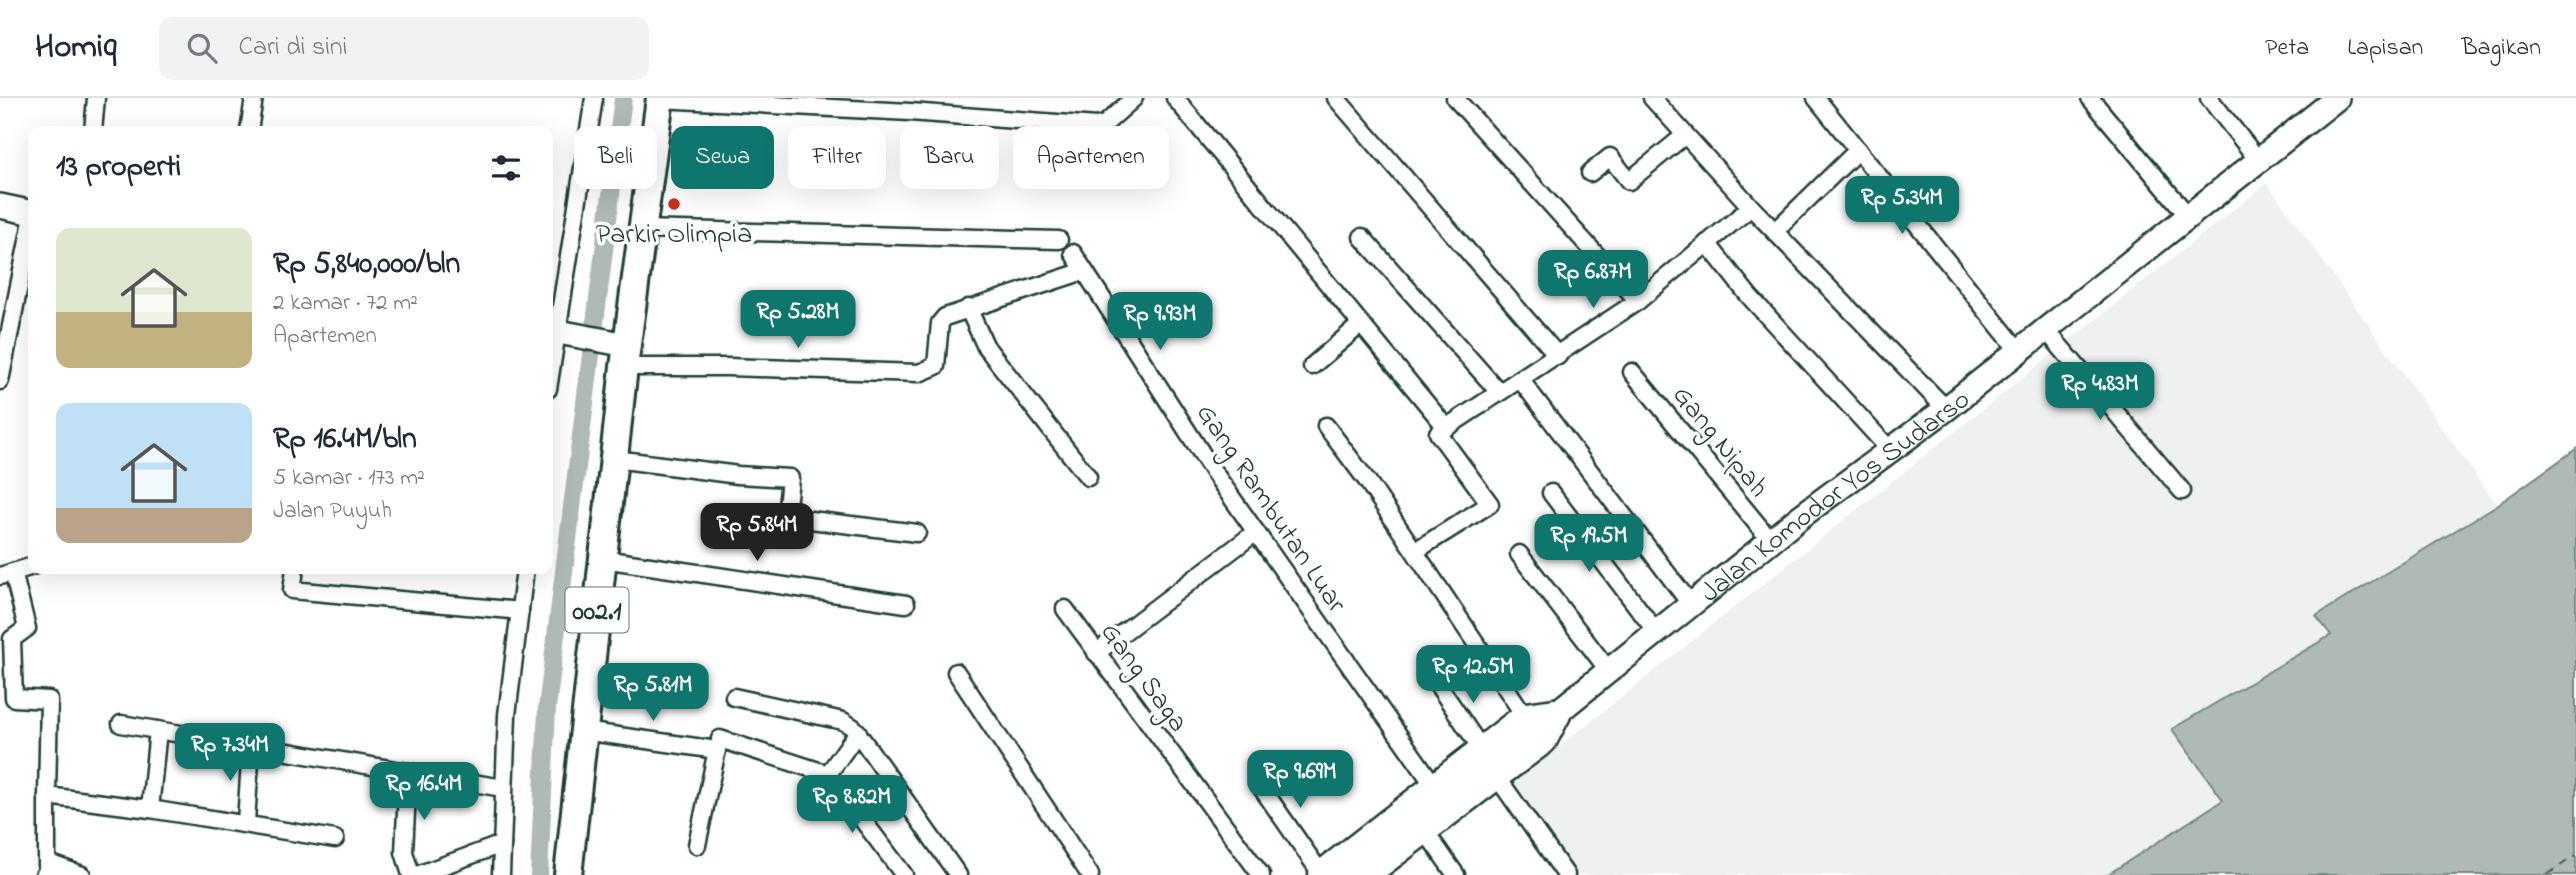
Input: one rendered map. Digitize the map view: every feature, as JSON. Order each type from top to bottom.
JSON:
[{"type":"highway","name":"Jalan Komodor Yos Sudarso","points":[[1319,870],[1436,787],[1488,762],[1541,716]]},
{"type":"highway","points":[[1362,875],[1423,828],[1488,762]]},
{"type":"main road","points":[[619,352],[642,229],[660,98]]},
{"type":"main road","name":"002.1","points":[[568,875],[615,459],[619,352]]},
{"type":"street","points":[[93,126],[96,98]]},
{"type":"street","points":[[250,126],[254,98]]},
{"type":"street","points":[[553,353],[594,98]]},
{"type":"street","points":[[660,98],[896,111],[1097,126],[1105,124],[1134,98]]},
{"type":"street","points":[[1175,98],[1355,329],[1445,426]]},
{"type":"street","points":[[1336,98],[1559,356]]},
{"type":"street","points":[[1455,98],[1638,301]]},
{"type":"street","points":[[1652,98],[1751,206],[1946,409]]},
{"type":"street","points":[[1816,98],[2018,350]]},
{"type":"street","points":[[2090,98],[2189,217]]},
{"type":"street","points":[[2209,98],[2259,161]]},
{"type":"street","name":"Jalan Komodor Yos Sudarso","points":[[1541,716],[1609,671],[1771,541],[1946,409],[2337,98]]},
{"type":"street","points":[[1590,173],[1610,157],[1629,181],[1685,135]]},
{"type":"street","points":[[1775,231],[1858,150]]},
{"type":"street","points":[[0,206],[28,214]]},
{"type":"street","points":[[1415,551],[1490,504],[1438,433],[1445,426],[1559,356],[1638,301],[1751,206]]},
{"type":"street","points":[[642,229],[1059,240]]},
{"type":"street","points":[[1362,237],[1499,392]]},
{"type":"street","points":[[0,381],[28,240]]},
{"type":"street","points":[[1707,243],[1749,296],[1891,451]]},
{"type":"street","name":"Gang Rambutan Luar","points":[[1073,253],[1256,532],[1436,787]]},
{"type":"street","points":[[556,332],[619,352],[741,367],[919,373],[936,366],[942,320],[968,308],[1084,271]]},
{"type":"street","points":[[968,308],[986,348],[1088,477]]},
{"type":"street","points":[[1312,366],[1355,329]]},
{"type":"street","points":[[2046,330],[2182,491]]},
{"type":"street","name":"Gang Nipah","points":[[1632,372],[1771,541]]},
{"type":"street","points":[[1520,379],[1692,606]]},
{"type":"street","points":[[1326,426],[1415,551],[1541,716]]},
{"type":"street","points":[[615,459],[738,475],[790,478],[786,517],[917,533]]},
{"type":"street","points":[[1550,493],[1657,633]]},
{"type":"street","points":[[1096,653],[1256,532]]},
{"type":"street","points":[[1519,554],[1609,671]]},
{"type":"street","points":[[603,559],[906,604]]},
{"type":"street","points":[[28,568],[7,574],[27,628],[12,639],[14,698],[49,700],[46,872],[59,866],[82,875]]},
{"type":"street","points":[[294,574],[292,590],[520,611]]},
{"type":"street","points":[[501,875],[507,715],[524,574]]},
{"type":"street","name":"Gang Saga","points":[[1065,609],[1261,875]]},
{"type":"street","points":[[956,673],[1090,875]]},
{"type":"street","points":[[1434,679],[1566,875]]},
{"type":"street","points":[[734,696],[843,721],[858,732],[957,875]]},
{"type":"street","points":[[121,724],[503,788]]},
{"type":"street","points":[[150,809],[158,730]]},
{"type":"street","points":[[583,732],[717,750],[696,845]]},
{"type":"street","points":[[828,774],[858,732]]},
{"type":"street","points":[[720,739],[828,774],[904,875]]},
{"type":"street","points":[[246,822],[251,746]]},
{"type":"street","points":[[408,772],[404,852],[414,875],[502,844]]},
{"type":"street","points":[[1259,784],[1319,870]]},
{"type":"street","points":[[47,796],[246,822],[335,839]]},
{"type":"street","points":[[1423,828],[1456,875]]},
{"type":"shaded area","points":[[2267,183],[2497,505],[2316,616],[2331,634],[2172,729],[2223,800],[2107,875],[1570,875],[1511,785]]},
{"type":"shaded area","points":[[2576,449],[2576,875],[2107,875],[2223,800],[2172,729],[2331,635],[2316,616],[2497,505]]},
{"type":"waterway","points":[[539,875],[547,708],[623,98]]},
{"type":"ferry route","points":[[2547,875],[2576,855]]},
{"type":"place","name":"Parkir Olimpia","points":[[674,204]]}]
